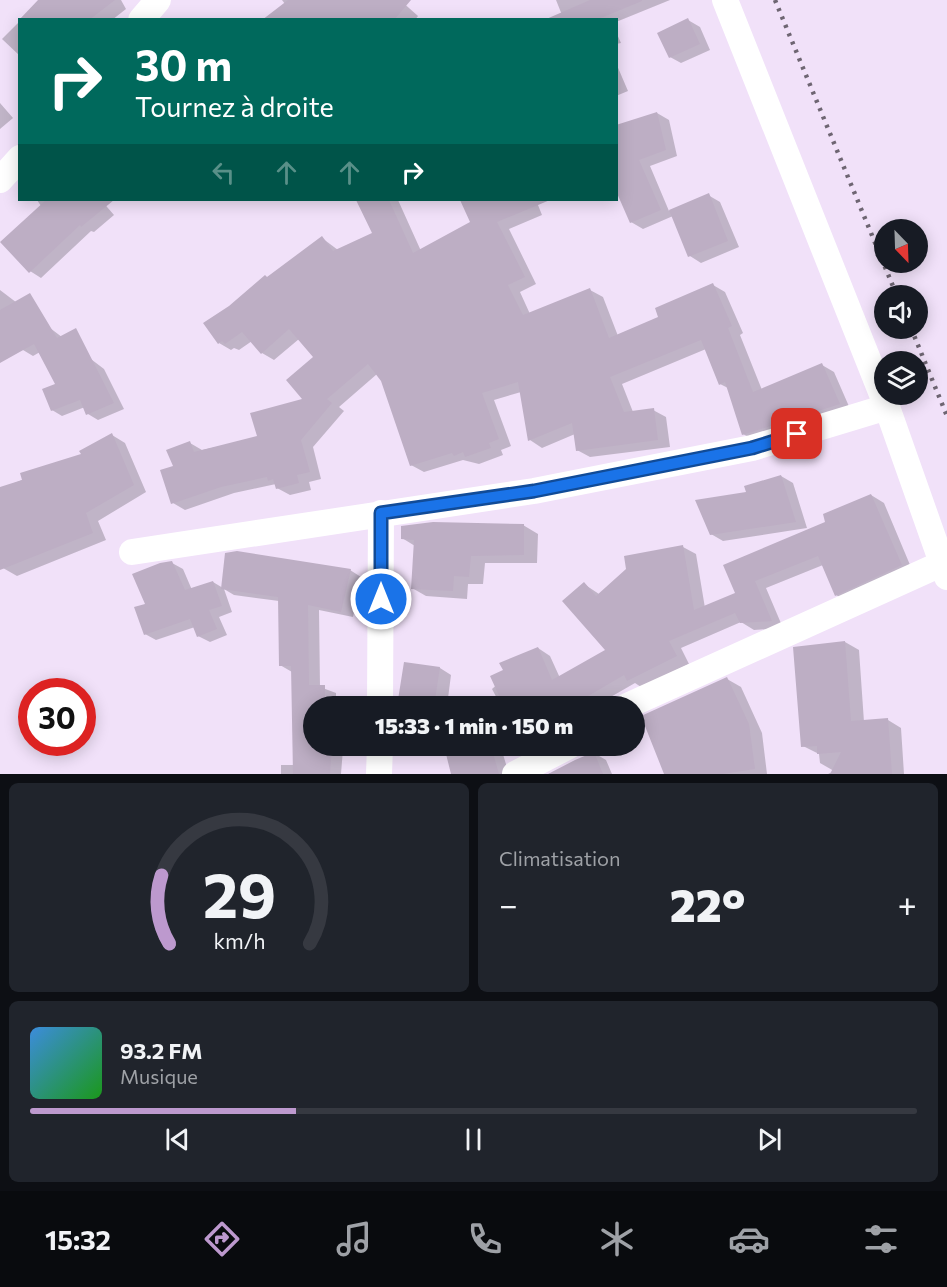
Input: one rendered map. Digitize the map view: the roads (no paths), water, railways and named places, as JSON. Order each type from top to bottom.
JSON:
[{"type":"street","points":[[143,18],[158,0]]},
{"type":"street","points":[[645,698],[945,570],[887,407],[725,0]]},
{"type":"street","points":[[0,180],[18,160]]},
{"type":"street","points":[[132,552],[534,491],[752,448],[887,407]]},
{"type":"street","points":[[380,696],[381,513]]},
{"type":"street","points":[[379,774],[380,756]]},
{"type":"street","points":[[514,774],[549,756]]},
{"type":"railway","points":[[775,0],[892,285]]},
{"type":"railway","points":[[916,339],[947,416]]}]
